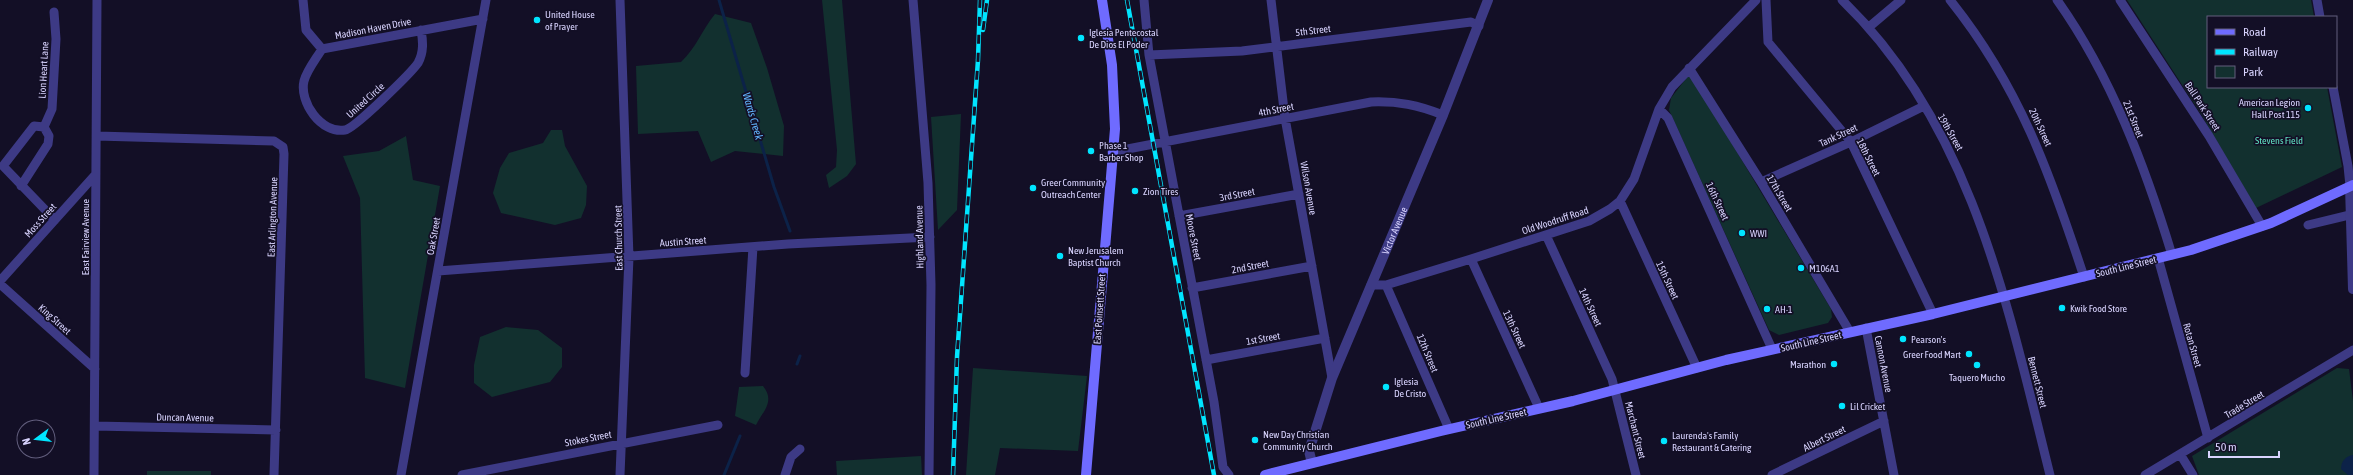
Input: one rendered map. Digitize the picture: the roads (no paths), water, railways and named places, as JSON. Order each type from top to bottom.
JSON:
[{"type":"main road","name":"East Poinsett Street","points":[[1086,475],[1115,129],[1114,96],[1108,35],[1102,0]]},
{"type":"main road","name":"South Line Street","points":[[1265,475],[1449,429],[1615,390],[1772,349],[1933,314],[2172,255],[2225,240],[2262,226],[2351,186]]},
{"type":"street","name":"East Fairview Avenue","points":[[94,475],[97,0]]},
{"type":"street","points":[[303,0],[306,30],[322,49]]},
{"type":"street","name":"Oak Street","points":[[402,475],[486,0]]},
{"type":"street","name":"East Church Street","points":[[620,0],[629,257],[620,475]]},
{"type":"street","name":"Highland Avenue","points":[[913,0],[928,183],[930,237],[929,475]]},
{"type":"street","name":"Moore Street","points":[[1144,0],[1149,55],[1206,360],[1223,467],[1229,475]]},
{"type":"street","name":"Wilson Avenue","points":[[1271,0],[1285,118],[1332,378]]},
{"type":"street","name":"Victor Avenue","points":[[1312,463],[1309,451],[1332,378],[1443,115],[1488,0]]},
{"type":"street","name":"Old Woodruff Road","points":[[1371,285],[1386,285],[1546,235],[1596,218],[1620,201],[1638,169],[1659,109],[1672,86],[1756,0]]},
{"type":"street","name":"18th Street","points":[[1766,0],[1768,42],[1850,142],[1933,314]]},
{"type":"street","name":"19th Street","points":[[1842,0],[1870,27],[1924,106],[1964,181],[2005,295]]},
{"type":"street","points":[[1870,27],[1901,0]]},
{"type":"street","name":"20th Street","points":[[1950,0],[1993,62],[2023,115],[2052,182],[2084,277]]},
{"type":"street","name":"21st Street","points":[[2057,0],[2088,47],[2120,110],[2172,255]]},
{"type":"street","name":"Ball Park Street","points":[[2120,0],[2211,140],[2262,226]]},
{"type":"street","points":[[2316,0],[2320,16]]},
{"type":"street","name":"Lion Heart Lane","points":[[44,127],[52,109],[56,39],[54,12]]},
{"type":"street","name":"Madison Haven Drive","points":[[322,49],[483,19]]},
{"type":"street","name":"5th Street","points":[[1149,55],[1211,54],[1471,22],[1478,26]]},
{"type":"street","name":"United Circle","points":[[322,49],[306,76],[304,95],[312,111],[322,124],[333,130],[345,130],[355,125],[398,86],[418,62],[423,41],[421,30]]},
{"type":"street","name":"17th Street","points":[[1689,68],[1761,182],[1850,332]]},
{"type":"street","points":[[2332,88],[2351,186],[2353,290]]},
{"type":"street","name":"4th Street","points":[[1112,152],[1356,104],[1387,101],[1418,105],[1443,115]]},
{"type":"street","name":"Tank Street","points":[[1761,182],[1850,142],[1924,106]]},
{"type":"street","name":"16th Street","points":[[1659,109],[1671,125],[1772,349]]},
{"type":"street","points":[[21,186],[48,144],[49,136],[44,127],[34,126],[3,166],[21,186],[55,220]]},
{"type":"street","name":"East Arlington Avenue","points":[[97,136],[274,141],[283,147],[274,475]]},
{"type":"street","name":"Moss Street","points":[[0,281],[96,174]]},
{"type":"street","name":"3rd Street","points":[[1179,216],[1298,194]]},
{"type":"street","name":"15th Street","points":[[1620,201],[1697,368]]},
{"type":"street","points":[[2308,225],[2352,215]]},
{"type":"street","name":"14th Street","points":[[1546,235],[1615,390]]},
{"type":"street","name":"Austin Street","points":[[438,271],[753,247],[930,237]]},
{"type":"street","points":[[745,372],[753,247]]},
{"type":"street","name":"Rotan Street","points":[[2158,258],[2208,438]]},
{"type":"street","name":"13th Street","points":[[1471,259],[1539,408]]},
{"type":"street","name":"2nd Street","points":[[1192,288],[1312,266]]},
{"type":"street","name":"King Street","points":[[0,284],[95,369]]},
{"type":"street","name":"12th Street","points":[[1386,285],[1449,429]]},
{"type":"street","name":"Bennett Street","points":[[2005,295],[2050,475]]},
{"type":"street","name":"Cannon Avenue","points":[[1866,328],[1894,475]]},
{"type":"street","name":"1st Street","points":[[1206,360],[1325,338]]},
{"type":"street","name":"Trade Street","points":[[2145,475],[2353,350]]},
{"type":"street","name":"Marchant Street","points":[[1615,390],[1634,475]]},
{"type":"street","name":"Albert Street","points":[[1772,475],[1884,421]]},
{"type":"street","name":"Stokes Street","points":[[462,475],[622,442],[718,425]]},
{"type":"street","name":"Duncan Avenue","points":[[95,426],[276,430]]},
{"type":"street","points":[[785,475],[791,457],[800,449]]},
{"type":"street","points":[[2180,454],[2193,475]]},
{"type":"water","points":[[2353,455],[2353,475],[2348,475],[2341,469],[2341,466],[2344,459]]},
{"type":"waterway","name":"Wards Creek","points":[[719,0],[774,187],[790,231]]},
{"type":"waterway","name":"Wards Creek","points":[[797,364],[800,356]]},
{"type":"waterway","name":"Wards Creek","points":[[724,475],[740,436]]},
{"type":"railway","points":[[953,475],[957,357],[978,60],[980,0]]},
{"type":"railway","points":[[983,30],[987,0]]},
{"type":"railway","points":[[1127,0],[1214,475]]},
{"type":"place","name":"United House of Prayer","points":[[537,20]]},
{"type":"place","name":"Iglesia Pentecostal De Dios El Poder","points":[[1081,38]]},
{"type":"place","name":"American Legion Hall Post 115","points":[[2308,108]]},
{"type":"place","name":"Phase 1 Barber Shop","points":[[1091,151]]},
{"type":"place","name":"Greer Community Outreach Center","points":[[1033,188]]},
{"type":"place","name":"Zion Tires","points":[[1135,191]]},
{"type":"place","name":"WWI","points":[[1742,233]]},
{"type":"place","name":"New Jerusalem Baptist Church","points":[[1060,256]]},
{"type":"place","name":"M106A1","points":[[1801,268]]},
{"type":"place","name":"Kwik Food Store","points":[[2062,308]]},
{"type":"place","name":"AH-1","points":[[1767,309]]},
{"type":"place","name":"Pearson's","points":[[1903,339]]},
{"type":"place","name":"Greer Food Mart","points":[[1969,354]]},
{"type":"place","name":"Marathon","points":[[1834,364]]},
{"type":"place","name":"Taquero Mucho","points":[[1977,365]]},
{"type":"place","name":"Iglesia De Cristo","points":[[1386,387]]},
{"type":"place","name":"Lil Cricket","points":[[1842,406]]},
{"type":"place","name":"New Day Christian Community Church","points":[[1255,440]]},
{"type":"place","name":"Laurenda's Family Restaurant & Catering","points":[[1664,441]]},
{"type":"park label","name":"Stevens Field","points":[[2279,140]]}]
